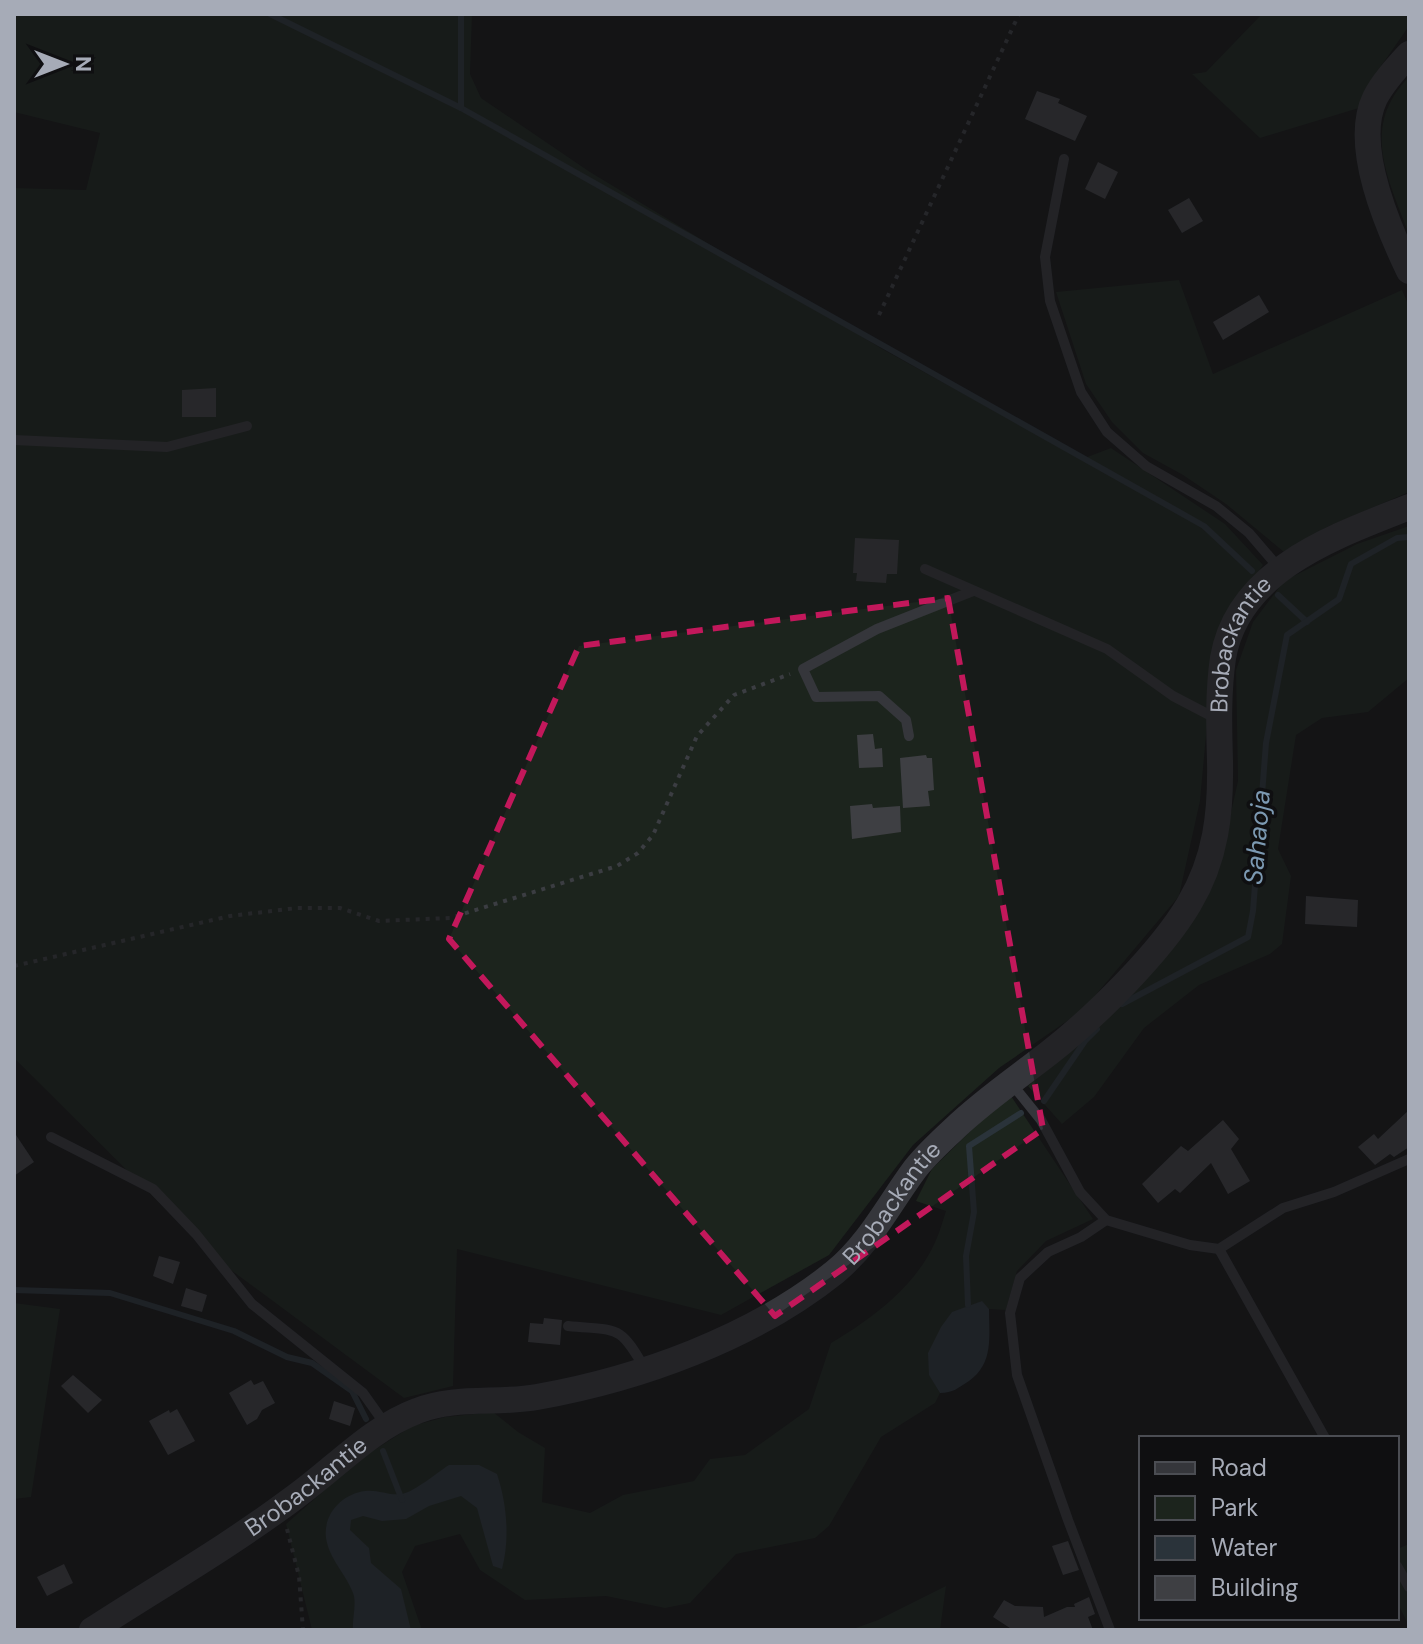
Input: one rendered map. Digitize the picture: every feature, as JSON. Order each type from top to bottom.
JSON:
[{"type":"street","points":[[1409,54],[1378,93],[1367,126],[1369,159],[1386,214],[1409,271]]},
{"type":"street","name":"Brobackantie","points":[[92,1630],[280,1508],[387,1426],[418,1410],[445,1404],[530,1398],[592,1387],[646,1370],[759,1321],[836,1271],[880,1223],[917,1167],[957,1126],[1088,1019],[1152,954],[1188,907],[1209,866],[1219,824],[1219,719],[1224,655],[1237,618],[1254,593],[1280,570],[1313,548],[1409,507]]},
{"type":"lane","points":[[1064,159],[1045,257],[1050,301],[1081,392],[1107,432],[1146,466],[1216,506],[1249,533],[1280,570]]},
{"type":"lane","points":[[14,440],[167,447],[247,426]]},
{"type":"lane","points":[[925,569],[1107,649],[1173,696],[1219,719]]},
{"type":"lane","points":[[909,736],[906,720],[879,696],[816,697],[803,669],[877,629],[973,591]]},
{"type":"lane","points":[[1011,1083],[1041,1120],[1080,1192],[1106,1220],[1190,1245],[1219,1249],[1283,1208],[1334,1192],[1409,1159]]},
{"type":"lane","points":[[51,1137],[153,1189],[196,1234],[252,1304],[363,1393],[387,1426]]},
{"type":"lane","points":[[1106,1220],[1081,1237],[1048,1252],[1020,1278],[1010,1313],[1017,1375],[1110,1630]]},
{"type":"lane","points":[[1219,1249],[1324,1436]]},
{"type":"lane","points":[[568,1326],[616,1330],[628,1339],[646,1370]]},
{"type":"lane","points":[[1399,1570],[1409,1587]]},
{"type":"path","points":[[879,315],[1019,14]]},
{"type":"path","points":[[14,966],[230,916],[297,908],[340,908],[379,921],[450,918],[617,866],[638,853],[653,835],[697,736],[734,695],[803,669]]},
{"type":"path","points":[[280,1508],[299,1576],[303,1630]]},
{"type":"highlighted area","points":[[948,598],[1043,1129],[775,1316],[449,939],[579,646]]},
{"type":"green space","points":[[14,14],[472,14],[470,74],[481,98],[590,172],[884,350],[1082,459],[1111,448],[1225,524],[1263,565],[1215,638],[1200,801],[1179,896],[1083,1010],[999,1068],[913,1145],[829,1255],[721,1315],[457,1249],[453,1386],[404,1398],[216,1259],[14,1058],[14,188],[86,190],[100,133],[14,112]]},
{"type":"green space","points":[[1262,14],[1409,14],[1409,26],[1372,79],[1359,108],[1260,138],[1192,74],[1206,72]]},
{"type":"green space","points":[[1409,77],[1409,234],[1387,173],[1382,133],[1385,114]]},
{"type":"green space","points":[[1179,280],[1213,374],[1402,290],[1409,306],[1409,492],[1327,527],[1284,552],[1226,504],[1143,453],[1112,422],[1086,384],[1056,292]]},
{"type":"green space","points":[[1409,526],[1409,678],[1368,712],[1322,718],[1296,735],[1278,849],[1291,876],[1282,944],[1270,954],[1199,985],[1144,1028],[1094,1097],[1062,1124],[1028,1086],[1139,985],[1218,871],[1238,781],[1236,670],[1253,622],[1284,581],[1357,544]]},
{"type":"green space","points":[[1009,1093],[1093,1219],[1046,1241],[1017,1271],[1006,1310],[989,1309],[981,1301],[930,1375],[940,1393],[935,1403],[881,1437],[829,1526],[815,1538],[736,1554],[690,1603],[665,1608],[606,1596],[525,1600],[480,1570],[460,1534],[415,1546],[402,1572],[422,1630],[312,1630],[286,1524],[360,1459],[412,1426],[445,1417],[493,1412],[545,1448],[542,1502],[590,1513],[623,1495],[694,1481],[710,1459],[745,1455],[809,1409],[831,1343],[892,1299],[928,1256],[946,1211],[916,1201],[932,1169]]},
{"type":"green space","points":[[14,1303],[60,1309],[31,1497],[14,1499]]},
{"type":"green space","points":[[1409,1544],[1409,1626],[1399,1606],[1399,1548]]},
{"type":"green space","points":[[946,1586],[940,1630],[850,1630],[878,1620]]},
{"type":"water","points":[[982,1301],[989,1309],[988,1349],[983,1366],[958,1388],[940,1393],[929,1375],[928,1353],[952,1312]]},
{"type":"water","points":[[449,1465],[479,1465],[497,1474],[506,1522],[502,1569],[493,1566],[477,1508],[461,1496],[429,1506],[406,1519],[382,1521],[363,1516],[351,1520],[350,1530],[369,1548],[371,1563],[401,1589],[411,1630],[353,1630],[353,1593],[330,1553],[326,1538],[331,1513],[342,1501],[357,1493],[408,1492]]},
{"type":"building","points":[[1037,91],[1060,99],[1058,103],[1087,116],[1075,141],[1025,119]]},
{"type":"building","points":[[1098,162],[1118,172],[1105,199],[1085,189]]},
{"type":"building","points":[[1189,198],[1203,221],[1182,233],[1168,210]]},
{"type":"building","points":[[1259,295],[1269,312],[1223,340],[1213,322]]},
{"type":"building","points":[[216,388],[216,417],[182,417],[182,390]]},
{"type":"building","points":[[855,538],[899,540],[897,574],[887,574],[886,583],[856,581],[857,573],[853,573]]},
{"type":"building","points":[[873,734],[875,749],[882,748],[883,767],[859,768],[857,735]]},
{"type":"building","points":[[926,755],[932,758],[934,790],[928,791],[930,806],[903,808],[900,758]]},
{"type":"building","points":[[872,804],[873,808],[900,806],[901,832],[852,839],[850,806]]},
{"type":"building","points":[[1306,896],[1358,900],[1357,927],[1305,924]]},
{"type":"building","points":[[1409,1110],[1409,1147],[1394,1157],[1390,1154],[1375,1165],[1358,1147],[1374,1134],[1378,1139]]},
{"type":"building","points":[[1223,1120],[1239,1139],[1231,1149],[1250,1181],[1228,1194],[1211,1163],[1180,1193],[1175,1189],[1158,1203],[1142,1184],[1181,1146],[1188,1151]]},
{"type":"building","points":[[14,1132],[34,1162],[14,1176]]},
{"type":"building","points":[[159,1256],[180,1262],[173,1284],[153,1276]]},
{"type":"building","points":[[186,1288],[207,1295],[202,1312],[181,1306]]},
{"type":"building","points":[[544,1318],[562,1320],[560,1345],[528,1342],[530,1323],[543,1324]]},
{"type":"building","points":[[73,1375],[102,1400],[88,1413],[61,1386]]},
{"type":"building","points":[[251,1380],[254,1385],[263,1381],[275,1403],[262,1410],[257,1419],[247,1425],[229,1393]]},
{"type":"building","points":[[334,1401],[355,1408],[350,1426],[329,1419]]},
{"type":"building","points":[[177,1409],[195,1441],[168,1455],[149,1421]]},
{"type":"building","points":[[1068,1541],[1079,1570],[1063,1575],[1052,1546]]},
{"type":"building","points":[[64,1564],[73,1583],[47,1596],[37,1577]]},
{"type":"building","points":[[1089,1597],[1095,1614],[1088,1617],[1093,1630],[1013,1630],[993,1617],[1004,1600],[1015,1606],[1043,1607],[1044,1617],[1067,1607],[1075,1607],[1074,1604]]},
{"type":"waterway","points":[[270,14],[461,108],[1204,526],[1252,571]]},
{"type":"waterway","points":[[461,14],[461,108]]},
{"type":"waterway","name":"Sahaoja","points":[[1122,1004],[1248,937],[1253,911],[1266,743],[1287,635],[1339,599],[1351,564],[1397,538],[1409,537]]},
{"type":"waterway","points":[[1278,595],[1307,622]]},
{"type":"waterway","name":"Sahaoja","points":[[1044,1101],[1085,1041],[1097,1029]]},
{"type":"waterway","name":"Sahaoja","points":[[968,1305],[966,1256],[974,1212],[969,1146],[1021,1113]]},
{"type":"waterway","points":[[14,1290],[110,1293],[234,1331],[287,1357],[312,1363],[352,1391],[366,1419]]},
{"type":"waterway","points":[[383,1451],[402,1500]]}]
